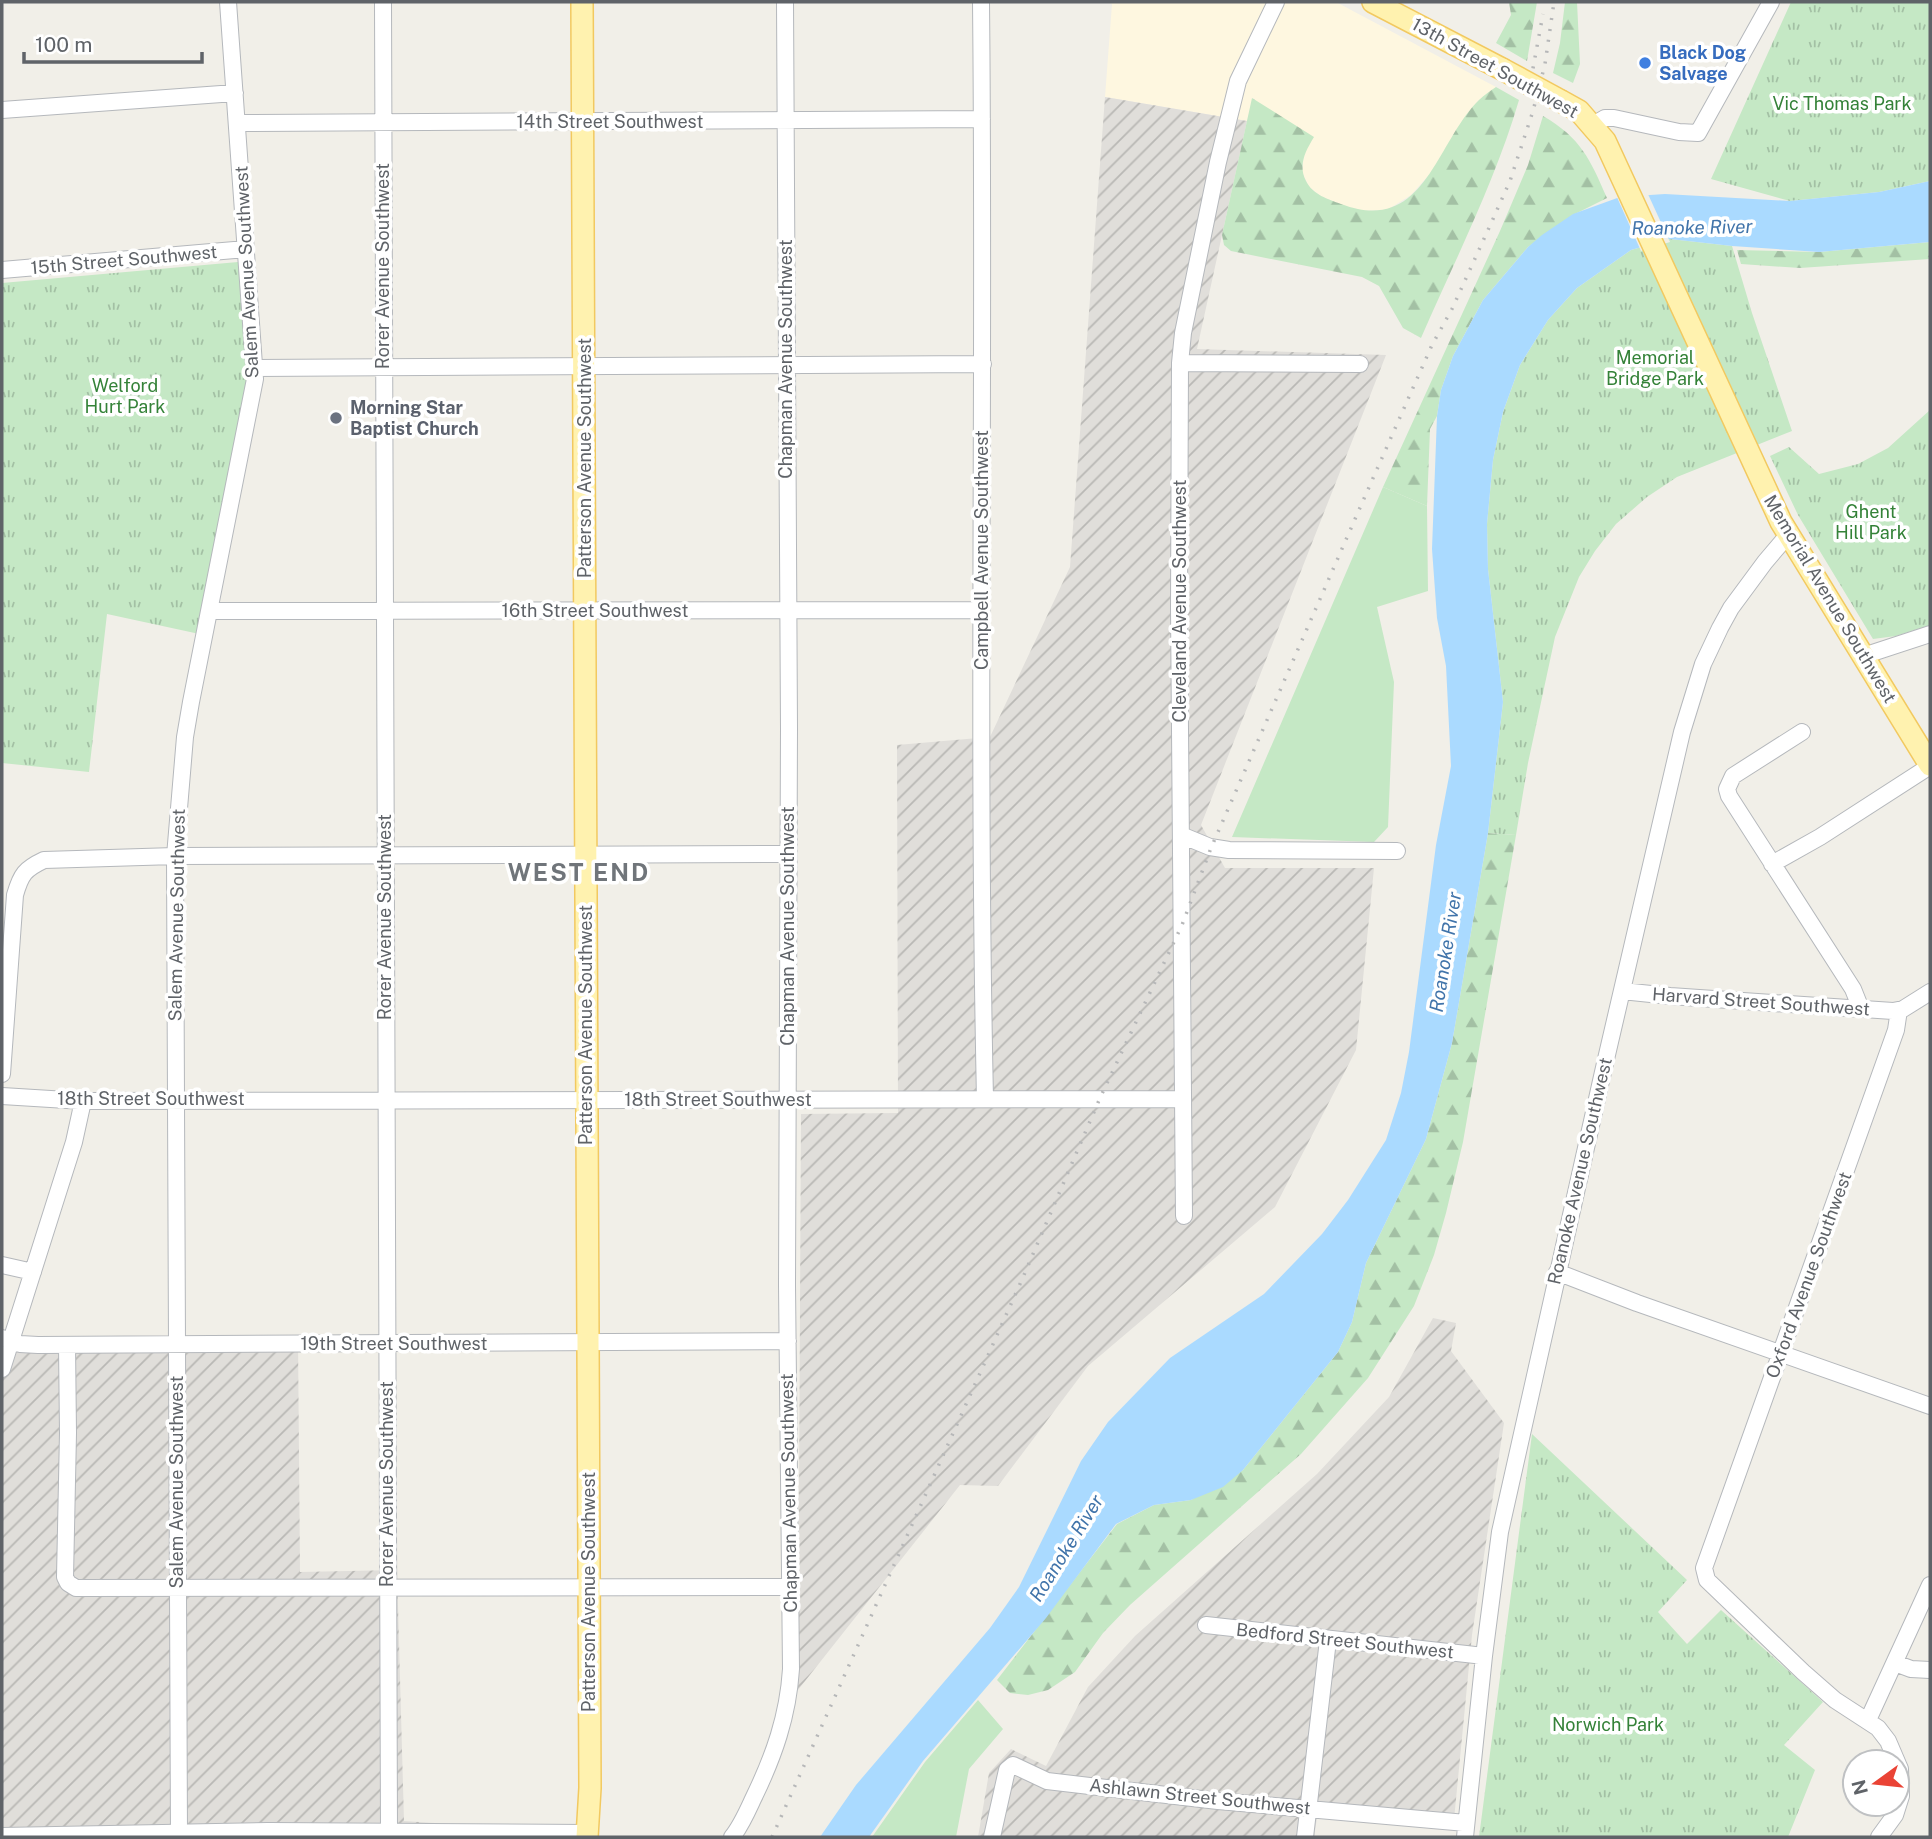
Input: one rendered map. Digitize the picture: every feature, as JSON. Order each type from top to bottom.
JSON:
[{"type":"main road","name":"Patterson Avenue Southwest","points":[[582,2],[590,1788],[588,1835]]},
{"type":"main road","name":"13th Street Southwest","points":[[1373,2],[1579,111],[1593,125]]},
{"type":"main road","name":"Memorial Avenue Southwest","points":[[1593,125],[1605,141],[1788,536],[1930,765]]},
{"type":"street","name":"Salem Avenue Southwest","points":[[179,1835],[175,856],[185,737],[253,390],[255,368],[228,2]]},
{"type":"street","name":"Rorer Avenue Southwest","points":[[383,2],[389,1832]]},
{"type":"street","name":"Chapman Avenue Southwest","points":[[732,1837],[764,1776],[785,1720],[791,1669],[785,2]]},
{"type":"street","name":"Campbell Avenue Southwest","points":[[981,2],[981,881],[985,1099]]},
{"type":"street","name":"Cleveland Avenue Southwest","points":[[1184,1216],[1180,363],[1183,333],[1228,116],[1246,61],[1276,2]]},
{"type":"street","name":"13th Street Southwest","points":[[1593,125],[1605,118],[1614,118],[1679,132],[1698,133],[1771,2]]},
{"type":"street","points":[[2,110],[235,93]]},
{"type":"street","name":"14th Street Southwest","points":[[237,122],[982,120]]},
{"type":"street","name":"15th Street Southwest","points":[[2,271],[246,249]]},
{"type":"street","points":[[1180,363],[1360,364]]},
{"type":"street","points":[[255,368],[983,364]]},
{"type":"street","name":"Roanoke Avenue Southwest","points":[[1466,1830],[1500,1532],[1682,732],[1703,664],[1731,608],[1788,536]]},
{"type":"street","name":"16th Street Southwest","points":[[209,611],[981,610]]},
{"type":"street","points":[[1863,656],[1930,634]]},
{"type":"street","points":[[1802,732],[1733,776],[1727,789],[1853,989],[1861,1009]]},
{"type":"street","points":[[1772,864],[1820,837],[1930,765]]},
{"type":"street","points":[[1181,835],[1210,847],[1229,850],[1397,851]]},
{"type":"street","points":[[2,1074],[15,895],[19,881],[28,868],[44,860],[175,856],[787,854]]},
{"type":"street","name":"Harvard Street Southwest","points":[[1622,991],[1899,1010]]},
{"type":"street","points":[[1899,1010],[1930,992]]},
{"type":"street","name":"Oxford Avenue Southwest","points":[[1868,1720],[1844,1706],[1803,1672],[1707,1580],[1705,1564],[1896,1030],[1899,1010]]},
{"type":"street","name":"18th Street Southwest","points":[[2,1096],[83,1101],[1183,1099]]},
{"type":"street","points":[[2,1369],[6,1339],[33,1272],[74,1142],[83,1101]]},
{"type":"street","points":[[2,1265],[33,1272]]},
{"type":"street","points":[[1557,1272],[1637,1303],[1930,1406]]},
{"type":"street","name":"19th Street Southwest","points":[[6,1339],[38,1345],[176,1346],[788,1341]]},
{"type":"street","points":[[67,1345],[65,1577],[68,1583],[76,1588],[790,1587]]},
{"type":"street","points":[[1879,1837],[1898,1809],[1902,1781],[1888,1741],[1868,1720],[1930,1585]]},
{"type":"street","name":"Bedford Street Southwest","points":[[1206,1625],[1484,1656]]},
{"type":"street","points":[[1305,1837],[1328,1640]]},
{"type":"street","points":[[1895,1663],[1911,1669],[1930,1670]]},
{"type":"street","name":"Ashlawn Street Southwest","points":[[992,1837],[1007,1770],[1013,1765],[1048,1781],[1217,1801],[1308,1808],[1466,1830]]},
{"type":"street","points":[[2,1836],[389,1832],[588,1835]]},
{"type":"shaded area","points":[[1108,2],[1336,2],[1496,87],[1478,101],[1455,132],[1436,167],[1411,195],[1387,210],[1358,211],[1322,197],[1309,187],[1302,172],[1304,154],[1253,98],[1247,121],[1105,97],[1112,4]]},
{"type":"shaded area","points":[[1105,97],[1247,121],[1197,349],[1386,355],[1201,825],[1225,868],[1374,868],[1356,1050],[1275,1207],[1088,1366],[998,1486],[960,1485],[798,1690],[801,1114],[898,1113],[897,745],[990,737],[1070,567]]},
{"type":"shaded area","points":[[1433,1318],[1456,1323],[1451,1351],[1504,1423],[1472,1635],[1453,1830],[1317,1818],[1314,1837],[978,1837],[989,1773],[1011,1749],[1046,1766],[1088,1687],[1135,1636],[1317,1474],[1389,1397]]},
{"type":"shaded area","points":[[2,1332],[27,1339],[298,1339],[300,1572],[397,1570],[404,1821],[588,1833],[2,1837]]},
{"type":"green space","points":[[1509,2],[1537,2],[1527,61],[1496,43],[1511,15]]},
{"type":"green space","points":[[1565,2],[1577,2],[1580,64],[1573,83],[1553,73]]},
{"type":"green space","name":"Vic Thomas Park","points":[[1791,2],[1930,2],[1930,181],[1879,192],[1790,201],[1711,179]]},
{"type":"green space","points":[[1496,87],[1519,100],[1486,191],[1421,338],[1403,328],[1379,286],[1362,277],[1231,251],[1224,245],[1222,235],[1252,98],[1314,137],[1305,153],[1303,164],[1306,181],[1313,190],[1341,204],[1369,210],[1392,207],[1410,196],[1425,180],[1464,118],[1479,100]]},
{"type":"green space","points":[[1543,116],[1567,133],[1583,151],[1607,198],[1573,215],[1528,247],[1483,300],[1453,356],[1441,390],[1437,416],[1430,429],[1427,506],[1383,487],[1500,231],[1528,165]]},
{"type":"green space","name":"Memorial Bridge Park","points":[[1670,239],[1732,246],[1792,431],[1677,477],[1647,497],[1616,524],[1595,551],[1579,577],[1555,637],[1528,763],[1516,835],[1488,833],[1503,702],[1488,569],[1487,524],[1493,460],[1503,412],[1520,365],[1548,320],[1577,288],[1631,250]]},
{"type":"green space","points":[[1930,242],[1930,259],[1800,268],[1741,264],[1737,250],[1819,252]]},
{"type":"green space","name":"Welford Hurt Park","points":[[238,262],[255,368],[204,635],[107,614],[89,772],[2,763],[2,283]]},
{"type":"green space","name":"Ghent Hill Park","points":[[1930,410],[1930,625],[1896,636],[1873,639],[1798,515],[1770,456],[1789,447],[1819,474],[1858,464],[1888,448]]},
{"type":"green space","points":[[1383,487],[1427,506],[1428,591],[1377,607],[1394,682],[1388,827],[1374,842],[1232,837]]},
{"type":"green space","points":[[1488,833],[1516,835],[1463,1142],[1434,1255],[1414,1306],[1368,1378],[1301,1454],[1130,1605],[1103,1633],[1075,1672],[1048,1690],[1028,1695],[1010,1693],[997,1680],[1117,1524],[1154,1505],[1191,1500],[1243,1470],[1338,1352],[1352,1322],[1366,1263],[1426,1139],[1452,1043]]},
{"type":"green space","name":"Norwich Park","points":[[1532,1434],[1687,1580],[1658,1612],[1687,1644],[1721,1610],[1823,1702],[1784,1745],[1815,1770],[1788,1837],[1479,1837]]},
{"type":"green space","points":[[978,1700],[1003,1729],[969,1769],[956,1837],[872,1837],[925,1762]]},
{"type":"water","name":"Roanoke River","points":[[1930,181],[1930,242],[1819,252],[1670,239],[1631,250],[1577,288],[1548,320],[1520,365],[1503,412],[1493,460],[1487,524],[1488,569],[1503,702],[1488,833],[1452,1043],[1426,1139],[1366,1263],[1352,1322],[1338,1352],[1243,1470],[1223,1487],[1191,1500],[1154,1505],[1116,1524],[1046,1618],[923,1761],[869,1837],[820,1837],[856,1785],[990,1628],[1019,1587],[1081,1461],[1108,1422],[1170,1358],[1264,1294],[1322,1234],[1348,1200],[1386,1140],[1401,1093],[1409,1052],[1436,845],[1451,766],[1446,666],[1437,618],[1432,549],[1437,416],[1441,390],[1453,356],[1483,300],[1528,247],[1542,235],[1573,214],[1620,197],[1665,194],[1790,201],[1879,192]]},
{"type":"pier","points":[[1647,192],[1670,242],[1641,251],[1616,195]]},
{"type":"railway","points":[[772,1837],[1024,1275],[1100,1098],[1182,925],[1211,848],[1432,345],[1452,309],[1510,181],[1545,64],[1554,2]]},
{"type":"railway","points":[[1529,90],[1543,14]]},
{"type":"place","name":"Black Dog Salvage","points":[[1645,63]]},
{"type":"place","name":"Morning Star Baptist Church","points":[[336,418]]},
{"type":"district","name":"WEST END","points":[[579,873]]}]
